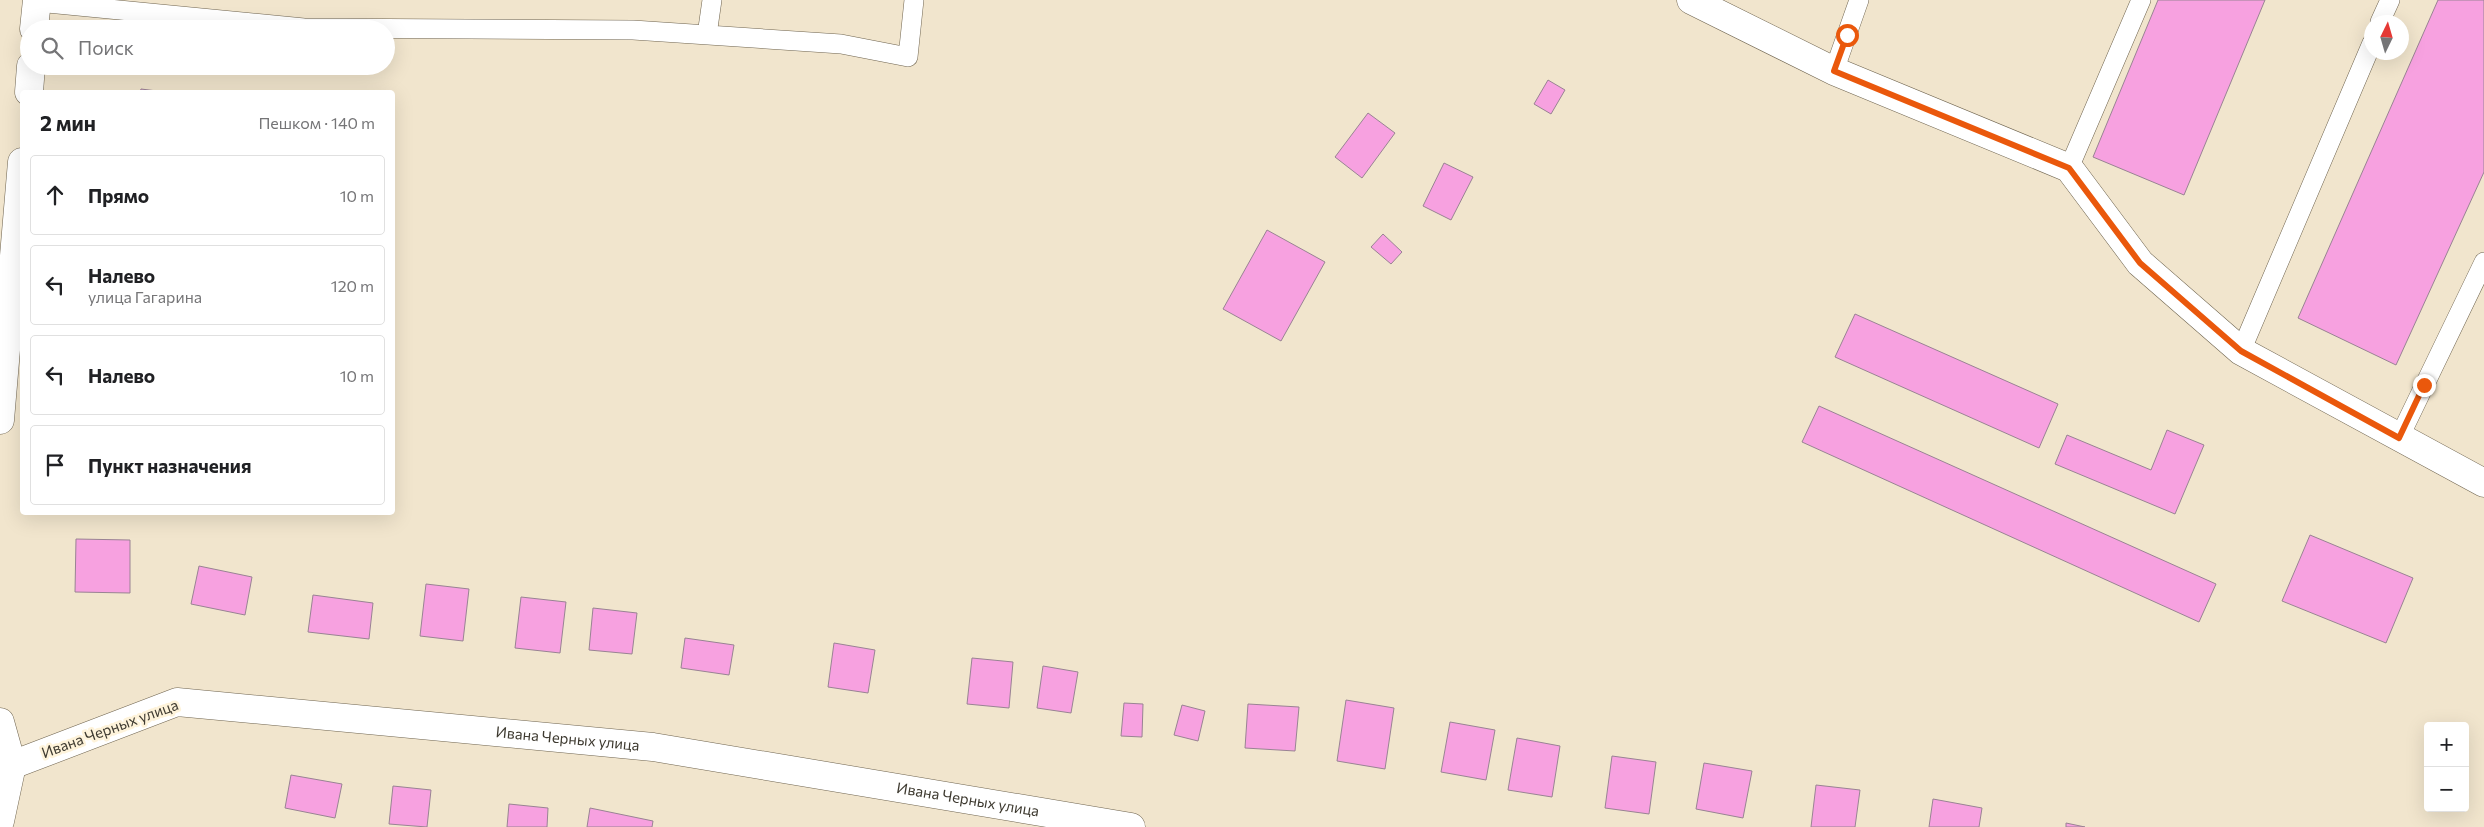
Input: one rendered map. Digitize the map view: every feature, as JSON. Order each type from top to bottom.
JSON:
[{"type":"street","points":[[1692,0],[1834,71],[2069,168],[2140,263],[2241,351],[2484,484]]},
{"type":"street","points":[[35,20],[37,1]]},
{"type":"street","points":[[29,90],[30,75]]},
{"type":"street","points":[[0,420],[20,185]]},
{"type":"street","name":"Ивана Черных улица","points":[[12,765],[177,702],[652,747],[1131,827]]},
{"type":"street","points":[[0,722],[12,765],[0,821]]},
{"type":"lane","points":[[707,35],[712,0]]},
{"type":"lane","points":[[395,29],[633,30],[841,44],[908,57],[914,0]]},
{"type":"lane","points":[[1834,71],[1860,0]]},
{"type":"lane","points":[[2069,168],[2141,0]]},
{"type":"lane","points":[[2383,15],[2390,0]]},
{"type":"lane","points":[[37,1],[225,20]]},
{"type":"lane","points":[[2241,351],[2365,60]]},
{"type":"lane","points":[[2399,438],[2484,262]]},
{"type":"building","points":[[2158,0],[2265,0],[2184,195],[2093,157]]},
{"type":"building","points":[[2438,0],[2484,0],[2484,172],[2396,365],[2298,318]]},
{"type":"building","points":[[1548,80],[1565,90],[1551,114],[1534,104]]},
{"type":"building","points":[[1368,113],[1395,133],[1362,178],[1335,157]]},
{"type":"building","points":[[1444,163],[1473,177],[1451,220],[1423,206]]},
{"type":"building","points":[[1267,230],[1325,262],[1281,341],[1223,309]]},
{"type":"building","points":[[1383,234],[1402,252],[1391,264],[1371,247]]},
{"type":"building","points":[[1855,314],[2058,404],[2039,448],[1835,357]]},
{"type":"building","points":[[1819,406],[2216,584],[2199,622],[1802,442]]},
{"type":"building","points":[[2167,430],[2204,445],[2175,514],[2055,464],[2067,435],[2151,470]]},
{"type":"building","points":[[2310,535],[2413,578],[2386,643],[2282,601]]},
{"type":"building","points":[[76,539],[130,540],[130,593],[75,592]]},
{"type":"building","points":[[199,566],[252,577],[245,615],[191,604]]},
{"type":"building","points":[[426,584],[469,589],[463,641],[420,636]]},
{"type":"building","points":[[313,595],[373,603],[369,639],[308,632]]},
{"type":"building","points":[[521,597],[566,602],[560,653],[515,648]]},
{"type":"building","points":[[593,608],[637,613],[632,654],[589,650]]},
{"type":"building","points":[[685,638],[734,645],[729,675],[681,668]]},
{"type":"building","points":[[834,643],[875,650],[868,693],[828,687]]},
{"type":"building","points":[[972,658],[1013,662],[1009,708],[967,704]]},
{"type":"building","points":[[1043,666],[1078,672],[1071,713],[1037,708]]},
{"type":"building","points":[[1346,700],[1394,708],[1385,769],[1337,761]]},
{"type":"building","points":[[1124,703],[1143,704],[1142,737],[1121,736]]},
{"type":"building","points":[[1248,704],[1299,707],[1295,751],[1245,748]]},
{"type":"building","points":[[1182,705],[1205,711],[1198,741],[1174,735]]},
{"type":"building","points":[[1450,722],[1495,730],[1486,780],[1441,772]]},
{"type":"building","points":[[1517,738],[1560,746],[1552,797],[1508,790]]},
{"type":"building","points":[[1612,756],[1656,762],[1649,814],[1605,808]]},
{"type":"building","points":[[1704,763],[1752,771],[1743,818],[1696,809]]},
{"type":"building","points":[[291,775],[342,784],[335,818],[285,808]]},
{"type":"building","points":[[1816,785],[1860,790],[1855,827],[1811,827]]},
{"type":"building","points":[[393,786],[431,790],[427,827],[389,824]]},
{"type":"building","points":[[1933,799],[1982,808],[1979,827],[1929,827]]},
{"type":"building","points":[[509,804],[548,808],[547,827],[507,827]]},
{"type":"building","points":[[590,808],[653,821],[652,827],[587,827]]},
{"type":"building","points":[[2066,823],[2085,827],[2066,827]]},
{"type":"route","points":[[1847,35],[1834,71],[2069,168],[2140,263],[2241,351],[2399,438],[2424,385]]}]
